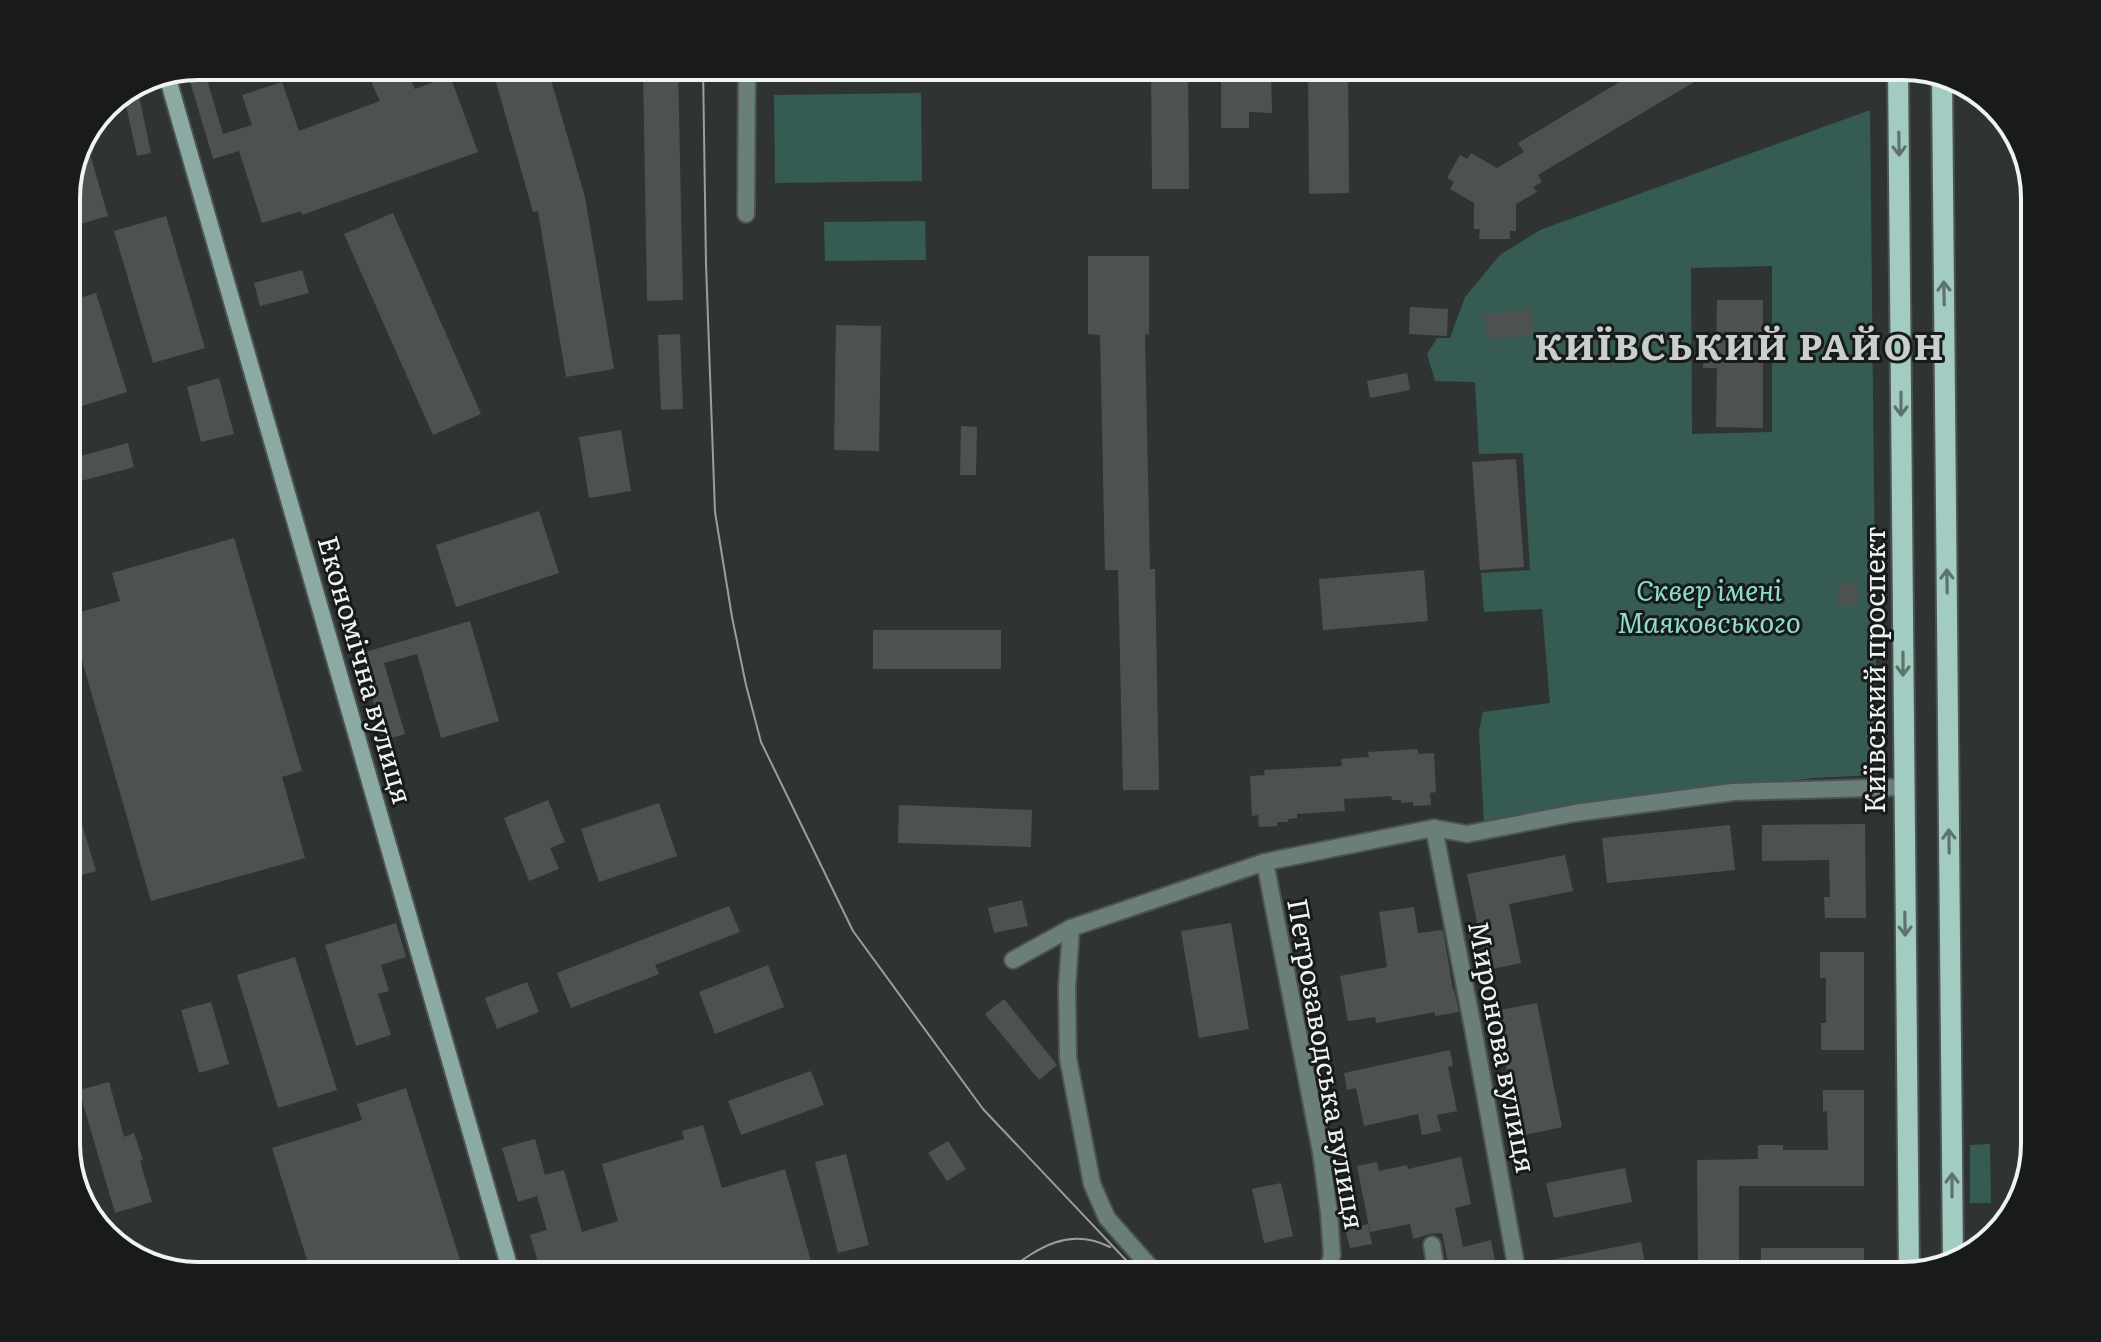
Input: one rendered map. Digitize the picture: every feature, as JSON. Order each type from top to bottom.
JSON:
[{"type":"main road","name":"Київський проспект","points":[[1898,80],[1909,1262]]},
{"type":"main road","points":[[1942,87],[1953,1251]]},
{"type":"street","points":[[746,214],[747,80]]},
{"type":"street","name":"Економічна вулиця","points":[[169,84],[508,1262]]},
{"type":"street","points":[[1013,960],[1071,928],[1265,862],[1434,828],[1467,834],[1575,813],[1733,792],[1903,787]]},
{"type":"street","name":"Миронова вулиця","points":[[1434,828],[1515,1262]]},
{"type":"street","name":"Петрозаводська вулиця","points":[[1265,862],[1321,1152],[1329,1213],[1330,1262]]},
{"type":"street","points":[[1071,928],[1067,988],[1068,1058],[1092,1184],[1107,1218],[1146,1262]]},
{"type":"street","points":[[1432,1245],[1435,1262]]},
{"type":"green space","points":[[921,93],[922,181],[775,183],[774,95]]},
{"type":"green space","name":"Сквер імені Маяковського","points":[[1870,110],[1877,775],[1813,778],[1484,823],[1479,731],[1483,712],[1550,703],[1542,609],[1484,612],[1481,573],[1530,570],[1523,453],[1479,454],[1475,382],[1435,381],[1427,354],[1437,338],[1450,338],[1465,297],[1500,255],[1540,230]],"holes":[[[1772,266],[1772,432],[1692,434],[1691,268]]]},
{"type":"green space","points":[[925,221],[926,260],[825,261],[824,222]]},
{"type":"green space","points":[[1990,1144],[1991,1203],[1970,1203],[1970,1145]]},
{"type":"building","points":[[207,80],[223,134],[252,125],[242,95],[282,82],[299,131],[380,101],[370,80],[411,80],[415,89],[439,80],[451,80],[478,152],[302,215],[301,211],[262,223],[239,151],[213,159],[190,81]]},
{"type":"building","points":[[495,80],[551,80],[585,197],[614,369],[566,377],[538,211],[533,212]]},
{"type":"building","points":[[643,80],[678,80],[683,300],[647,301]]},
{"type":"building","points":[[1151,80],[1188,80],[1189,189],[1152,189]]},
{"type":"building","points":[[1221,80],[1271,80],[1272,113],[1249,112],[1249,128],[1221,128]]},
{"type":"building","points":[[1308,80],[1348,80],[1349,193],[1309,194]]},
{"type":"building","points":[[1623,80],[1697,80],[1538,175],[1542,182],[1533,187],[1537,192],[1516,204],[1516,231],[1510,231],[1510,239],[1479,239],[1480,229],[1474,229],[1474,203],[1450,189],[1454,182],[1447,178],[1460,155],[1467,159],[1471,153],[1497,168],[1524,152],[1518,143]]},
{"type":"building","points":[[139,96],[151,153],[137,156],[126,105]]},
{"type":"building","points":[[90,153],[108,216],[80,224],[80,190]]},
{"type":"building","points":[[393,213],[481,414],[433,435],[344,234]]},
{"type":"building","points":[[166,216],[205,348],[153,363],[114,231]]},
{"type":"building","points":[[1088,256],[1149,256],[1149,335],[1145,334],[1150,569],[1155,569],[1159,790],[1123,790],[1118,570],[1105,570],[1100,335],[1088,334]]},
{"type":"building","points":[[302,270],[309,293],[260,306],[254,283]]},
{"type":"building","points":[[96,293],[127,392],[80,407],[80,298]]},
{"type":"building","points":[[1717,300],[1763,300],[1763,428],[1716,427],[1717,368],[1703,368],[1703,349],[1716,349]]},
{"type":"building","points":[[1410,307],[1448,309],[1447,336],[1409,334]]},
{"type":"building","points":[[1532,309],[1534,335],[1487,339],[1484,314]]},
{"type":"building","points":[[836,325],[881,326],[879,451],[834,450]]},
{"type":"building","points":[[680,334],[683,409],[661,410],[658,335]]},
{"type":"building","points":[[1407,373],[1410,390],[1370,398],[1367,381]]},
{"type":"building","points":[[219,378],[234,434],[201,442],[187,387]]},
{"type":"building","points":[[961,426],[977,427],[976,475],[960,475]]},
{"type":"building","points":[[621,430],[631,491],[589,498],[579,437]]},
{"type":"building","points":[[128,443],[134,467],[80,481],[80,456]]},
{"type":"building","points":[[1516,459],[1524,567],[1480,570],[1472,462]]},
{"type":"building","points":[[539,511],[559,573],[456,607],[436,545]]},
{"type":"building","points":[[234,538],[302,771],[282,777],[305,858],[151,901],[80,653],[80,612],[120,601],[112,573]]},
{"type":"building","points":[[1424,570],[1428,621],[1323,630],[1319,579]]},
{"type":"building","points":[[1841,582],[1857,583],[1857,606],[1840,606],[1836,601],[1837,587]]},
{"type":"building","points":[[470,621],[499,721],[441,738],[417,654],[384,663],[405,734],[385,740],[359,654]]},
{"type":"building","points":[[873,630],[1001,630],[1001,669],[873,669]]},
{"type":"building","points":[[1418,749],[1418,754],[1434,753],[1436,792],[1430,793],[1431,805],[1413,806],[1413,802],[1401,803],[1401,800],[1392,800],[1391,796],[1344,799],[1345,811],[1297,814],[1297,818],[1288,819],[1288,822],[1277,822],[1277,826],[1259,827],[1258,815],[1252,816],[1250,776],[1265,775],[1264,770],[1342,766],[1341,759],[1369,757],[1368,752]]},
{"type":"building","points":[[548,800],[565,842],[550,848],[559,869],[529,881],[504,818]]},
{"type":"building","points":[[659,803],[677,856],[599,882],[581,829]]},
{"type":"building","points":[[899,805],[1032,810],[1031,847],[898,843]]},
{"type":"building","points":[[80,817],[96,871],[80,876]]},
{"type":"building","points":[[1865,824],[1866,918],[1825,918],[1824,897],[1830,897],[1829,860],[1762,861],[1762,825]]},
{"type":"building","points":[[1730,825],[1735,870],[1607,883],[1602,838]]},
{"type":"building","points":[[1565,855],[1573,891],[1509,904],[1521,963],[1487,970],[1467,874]]},
{"type":"building","points":[[1022,900],[1028,926],[994,933],[988,908]]},
{"type":"building","points":[[729,906],[740,932],[655,965],[659,974],[571,1008],[557,973]]},
{"type":"building","points":[[1414,907],[1418,933],[1443,930],[1459,1012],[1435,1016],[1435,1012],[1376,1023],[1375,1017],[1348,1021],[1340,976],[1387,967],[1379,912]]},
{"type":"building","points":[[396,923],[406,957],[381,965],[389,991],[378,994],[391,1035],[356,1046],[325,945]]},
{"type":"building","points":[[1231,923],[1249,1029],[1199,1038],[1181,931]]},
{"type":"building","points":[[1820,952],[1864,952],[1864,1050],[1821,1050],[1821,1023],[1826,1023],[1826,978],[1820,978]]},
{"type":"building","points":[[295,957],[337,1090],[278,1108],[237,975]]},
{"type":"building","points":[[768,965],[784,1007],[715,1034],[699,992]]},
{"type":"building","points":[[527,982],[539,1012],[497,1029],[485,998]]},
{"type":"building","points":[[1004,999],[1057,1065],[1039,1080],[985,1014]]},
{"type":"building","points":[[211,1002],[229,1064],[199,1073],[181,1010]]},
{"type":"building","points":[[1537,1003],[1562,1127],[1520,1136],[1495,1011]]},
{"type":"building","points":[[1450,1050],[1453,1066],[1448,1067],[1457,1111],[1437,1115],[1441,1131],[1422,1135],[1418,1114],[1364,1126],[1356,1088],[1347,1090],[1344,1073]]},
{"type":"building","points":[[811,1071],[824,1105],[741,1135],[728,1101]]},
{"type":"building","points":[[109,1082],[124,1137],[134,1133],[152,1202],[115,1213],[80,1090]]},
{"type":"building","points":[[406,1088],[461,1262],[308,1262],[272,1148],[362,1120],[357,1104]]},
{"type":"building","points":[[1823,1090],[1864,1090],[1864,1186],[1739,1186],[1739,1261],[1698,1261],[1697,1160],[1758,1159],[1758,1145],[1783,1145],[1783,1150],[1828,1150]]},
{"type":"building","points":[[703,1125],[722,1188],[785,1169],[811,1262],[538,1262],[530,1235],[547,1230],[537,1196],[518,1202],[502,1148],[535,1139],[545,1175],[564,1170],[582,1232],[618,1221],[602,1164],[684,1139],[682,1131]]},
{"type":"building","points":[[948,1141],[966,1169],[947,1181],[928,1153]]},
{"type":"building","points":[[846,1154],[869,1245],[838,1253],[815,1162]]},
{"type":"building","points":[[1461,1157],[1471,1204],[1455,1208],[1463,1247],[1491,1240],[1495,1262],[1448,1262],[1442,1233],[1413,1239],[1410,1224],[1370,1232],[1357,1166],[1377,1162],[1379,1171],[1407,1165],[1408,1169]]},
{"type":"building","points":[[1625,1168],[1632,1202],[1554,1218],[1546,1183]]},
{"type":"building","points":[[1281,1183],[1293,1236],[1264,1243],[1252,1189]]},
{"type":"building","points":[[1368,1224],[1372,1244],[1350,1248],[1345,1229]]},
{"type":"building","points":[[1641,1242],[1645,1262],[1541,1262]]},
{"type":"building","points":[[1761,1248],[1864,1248],[1864,1262],[1761,1262]]},
{"type":"tram line","points":[[703,80],[715,512],[732,617],[761,742],[853,931],[983,1109],[1128,1262]]},
{"type":"tram line","points":[[1020,1262],[1038,1250],[1065,1240],[1094,1241],[1110,1247]]},
{"type":"district","name":"КИЇВСЬКИЙ РАЙОН","points":[[1740,347]]}]
